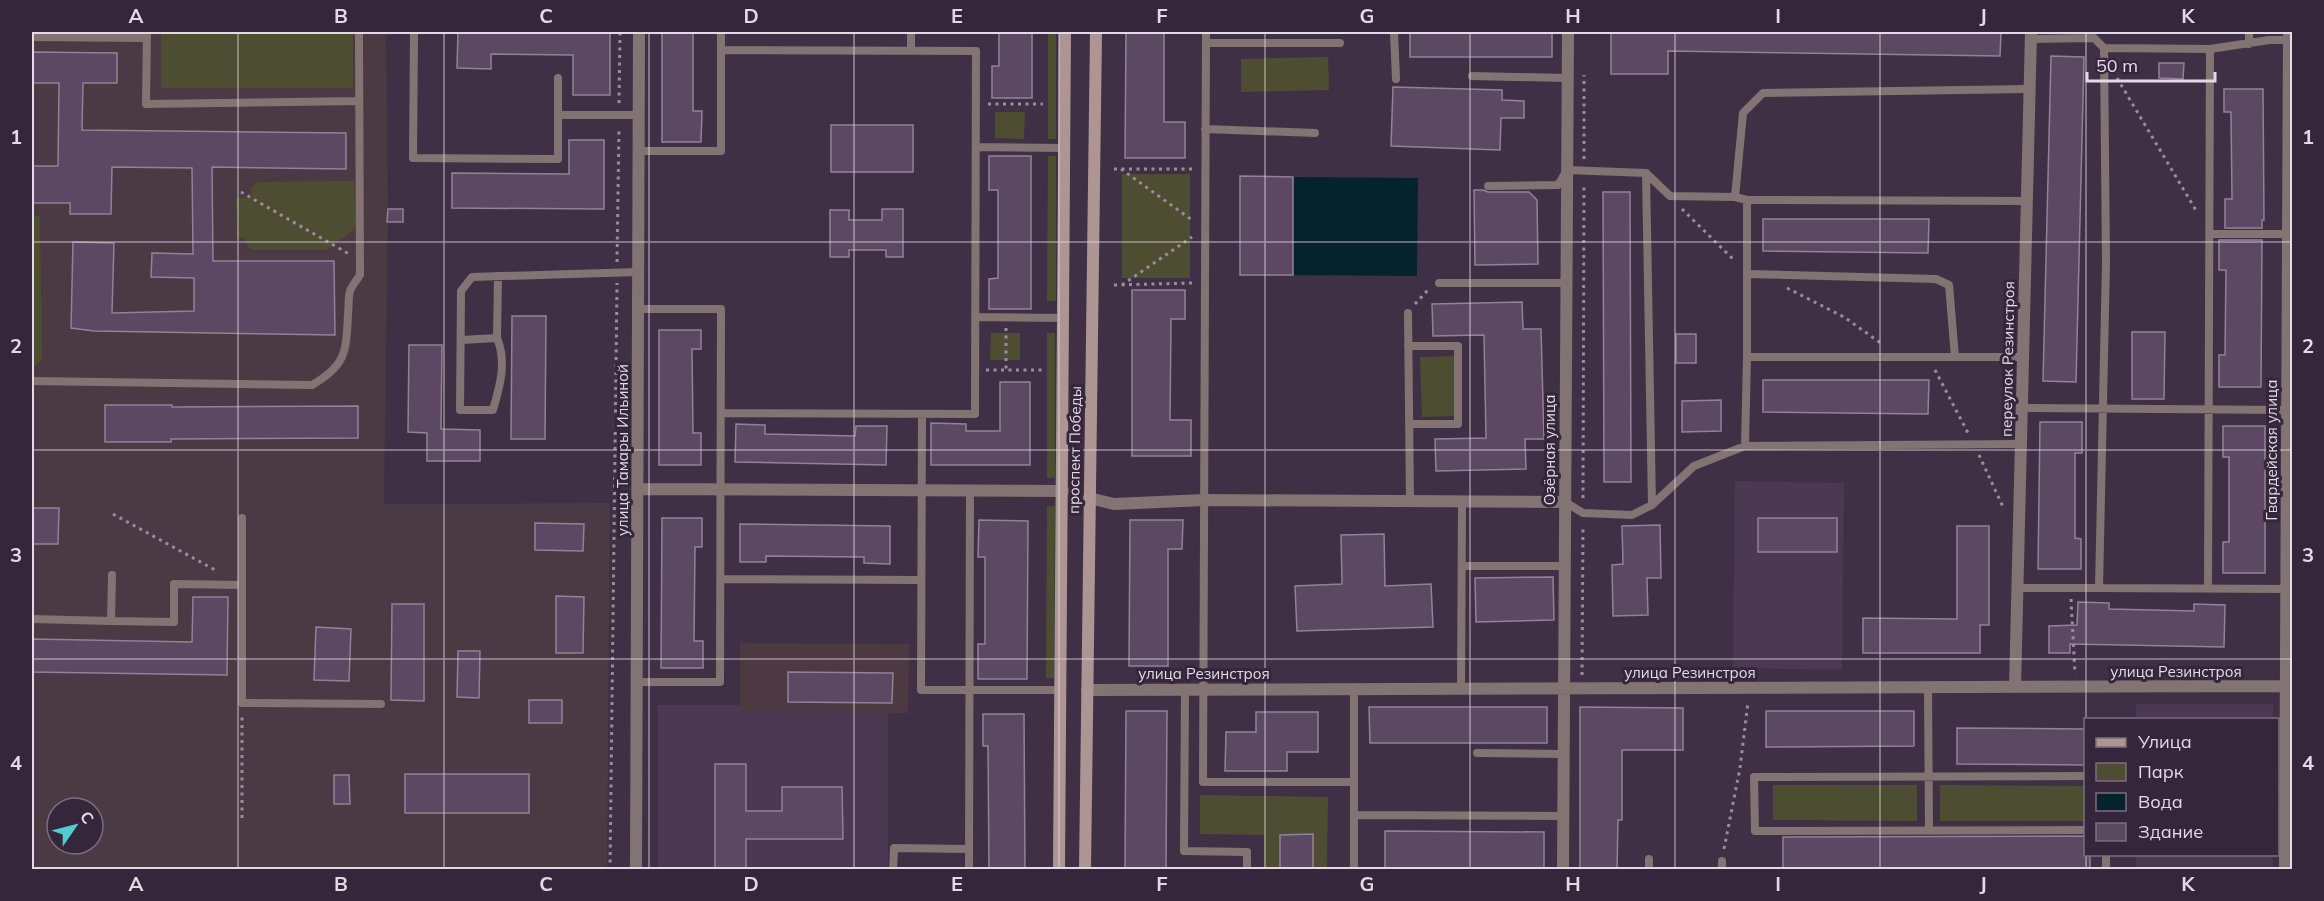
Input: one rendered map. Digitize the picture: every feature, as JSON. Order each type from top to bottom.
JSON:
[{"type":"main road","name":"проспект Победы","points":[[1059,870],[1065,32]]},
{"type":"main road","name":"проспект Победы","points":[[1085,870],[1096,32]]},
{"type":"street","name":"улица Тамары Ильиной","points":[[636,870],[639,32]]},
{"type":"street","name":"Озёрная улица","points":[[1563,870],[1568,32]]},
{"type":"street","name":"переулок Резинстроя","points":[[2015,687],[2031,35]]},
{"type":"street","name":"Гвардейская улица","points":[[2285,870],[2289,786],[2287,589],[2290,457],[2287,410],[2290,37]]},
{"type":"street","points":[[638,489],[1063,491]]},
{"type":"street","points":[[1089,498],[1114,504],[1204,500],[1565,502]]},
{"type":"street","name":"улица Резинстроя","points":[[1087,690],[2289,686]]},
{"type":"lane","points":[[32,381],[312,385],[324,378],[344,357],[350,292],[360,275],[359,32]]},
{"type":"lane","points":[[414,32],[413,158],[558,159],[558,78]]},
{"type":"lane","points":[[639,151],[721,151],[721,32]]},
{"type":"lane","points":[[911,32],[911,51]]},
{"type":"lane","points":[[1206,32],[1203,782],[1354,782]]},
{"type":"lane","points":[[1394,32],[1396,79]]},
{"type":"lane","points":[[2248,32],[2249,44]]},
{"type":"lane","points":[[32,37],[147,35],[146,104],[359,101]]},
{"type":"lane","points":[[2031,35],[2094,38],[2104,48],[2210,49],[2290,37]]},
{"type":"lane","points":[[1206,43],[1340,44]]},
{"type":"lane","points":[[2098,588],[2106,263],[2104,48]]},
{"type":"lane","points":[[2208,588],[2210,49]]},
{"type":"lane","points":[[721,50],[976,51],[975,414],[721,413]]},
{"type":"lane","points":[[1472,76],[1567,78]]},
{"type":"lane","points":[[1735,197],[1743,113],[1763,93],[2029,89]]},
{"type":"lane","points":[[558,115],[639,115]]},
{"type":"lane","points":[[1205,129],[1315,133]]},
{"type":"lane","points":[[976,147],[1064,148]]},
{"type":"lane","points":[[1488,186],[1558,185],[1567,170],[1584,170],[1646,173],[1670,196],[1735,197],[1747,200],[2027,201]]},
{"type":"lane","points":[[1646,173],[1652,505]]},
{"type":"lane","points":[[1744,446],[1747,357],[1747,200]]},
{"type":"lane","points":[[2210,234],[2289,239]]},
{"type":"lane","points":[[498,276],[497,338],[501,349],[502,380],[493,410],[460,410],[461,291],[472,277],[498,276],[617,273],[638,272]]},
{"type":"lane","points":[[1748,274],[1936,279],[1948,285],[1955,357]]},
{"type":"lane","points":[[1439,283],[1566,283]]},
{"type":"lane","points":[[637,682],[720,682],[721,489],[721,309],[638,309]]},
{"type":"lane","points":[[1408,313],[1410,501]]},
{"type":"lane","points":[[975,317],[1063,318]]},
{"type":"lane","points":[[461,340],[497,338]]},
{"type":"lane","points":[[1408,346],[1458,346],[1458,424],[1409,424]]},
{"type":"lane","points":[[1747,357],[2023,357]]},
{"type":"lane","points":[[2022,408],[2287,410]]},
{"type":"lane","points":[[922,414],[921,690],[1062,690]]},
{"type":"lane","points":[[1565,502],[1583,513],[1632,515],[1652,505],[1694,466],[1744,446],[2021,444]]},
{"type":"lane","points":[[969,868],[970,490]]},
{"type":"lane","points":[[1461,689],[1462,501]]},
{"type":"lane","points":[[242,518],[242,703],[381,704]]},
{"type":"lane","points":[[1462,566],[1565,566]]},
{"type":"lane","points":[[111,621],[112,575]]},
{"type":"lane","points":[[720,579],[921,580]]},
{"type":"lane","points":[[32,619],[174,622],[174,584],[242,585]]},
{"type":"lane","points":[[2017,588],[2287,589]]},
{"type":"lane","points":[[1928,687],[1929,830]]},
{"type":"lane","points":[[1354,689],[1354,870]]},
{"type":"lane","points":[[1185,690],[1184,851],[1247,852],[1247,870]]},
{"type":"lane","points":[[1477,753],[1564,754]]},
{"type":"lane","points":[[2084,776],[1754,777],[1755,831],[2084,830]]},
{"type":"lane","points":[[1354,815],[1563,816]]},
{"type":"lane","points":[[893,870],[894,848],[969,849]]},
{"type":"lane","points":[[1649,860],[1649,870]]},
{"type":"path","points":[[610,870],[620,32]]},
{"type":"path","points":[[1582,688],[1584,66]]},
{"type":"path","points":[[2115,76],[2210,234]]},
{"type":"path","points":[[976,104],[1043,104]]},
{"type":"path","points":[[1114,169],[1205,169]]},
{"type":"path","points":[[1121,169],[1205,229],[1122,285]]},
{"type":"path","points":[[242,192],[360,261]]},
{"type":"path","points":[[1114,285],[1205,282]]},
{"type":"path","points":[[1006,318],[1006,370]]},
{"type":"path","points":[[975,370],[1042,370]]},
{"type":"path","points":[[113,514],[242,585]]},
{"type":"path","points":[[2070,587],[2075,675]]},
{"type":"path","points":[[1722,865],[1740,768],[1750,688]]},
{"type":"path","points":[[242,703],[242,818]]},
{"type":"shaded area","points":[[32,32],[386,32],[388,209],[384,504],[610,503],[607,869],[32,869]]},
{"type":"shaded area","points":[[1735,481],[1844,483],[1842,670],[1733,668]]},
{"type":"shaded area","points":[[740,643],[909,644],[908,713],[740,712]]},
{"type":"shaded area","points":[[2136,704],[2273,704],[2273,718],[2136,718]]},
{"type":"shaded area","points":[[658,705],[740,705],[740,712],[888,712],[888,869],[658,870]]},
{"type":"shaded area","points":[[2136,856],[2273,856],[2273,869],[2136,869]]},
{"type":"green space","points":[[161,32],[353,32],[353,88],[161,88]]},
{"type":"green space","points":[[1048,32],[1056,32],[1056,139],[1048,139]]},
{"type":"green space","points":[[1328,57],[1329,90],[1241,92],[1241,59]]},
{"type":"green space","points":[[995,112],[1025,112],[1024,139],[995,138]]},
{"type":"green space","points":[[1048,156],[1056,156],[1056,301],[1047,301]]},
{"type":"green space","points":[[1122,174],[1190,174],[1190,278],[1122,278]]},
{"type":"green space","points":[[354,181],[356,223],[348,234],[328,250],[252,250],[244,237],[237,238],[236,198],[251,198],[251,188],[258,182]]},
{"type":"green space","points":[[32,216],[40,216],[42,360],[32,368]]},
{"type":"green space","points":[[991,333],[1020,333],[1020,360],[990,360]]},
{"type":"green space","points":[[1047,333],[1055,333],[1055,478],[1047,478]]},
{"type":"green space","points":[[1456,356],[1457,416],[1422,417],[1420,357]]},
{"type":"green space","points":[[1047,506],[1055,506],[1054,678],[1046,678]]},
{"type":"green space","points":[[1773,785],[1917,785],[1917,821],[1773,820]]},
{"type":"green space","points":[[1940,785],[2084,786],[2084,821],[1940,821]]},
{"type":"green space","points":[[1200,795],[1328,797],[1327,869],[1264,869],[1264,835],[1200,834]]},
{"type":"water","points":[[1293,177],[1418,178],[1417,276],[1293,275]]},
{"type":"building","points":[[458,32],[610,32],[610,95],[573,95],[573,55],[491,54],[491,69],[457,68]]},
{"type":"building","points":[[662,32],[693,32],[693,111],[702,111],[701,142],[662,142]]},
{"type":"building","points":[[999,32],[1032,32],[1032,98],[992,98],[992,66],[999,66]]},
{"type":"building","points":[[1126,32],[1164,32],[1164,122],[1185,122],[1185,158],[1125,158]]},
{"type":"building","points":[[1410,32],[1552,32],[1552,57],[1410,57]]},
{"type":"building","points":[[1611,32],[2001,32],[2000,56],[1668,51],[1668,74],[1611,74]]},
{"type":"building","points":[[32,52],[117,53],[117,83],[83,83],[82,130],[346,133],[346,169],[212,167],[213,261],[334,261],[335,335],[94,331],[71,328],[73,242],[114,243],[112,313],[194,311],[194,278],[151,277],[152,253],[193,254],[192,168],[112,167],[111,214],[70,214],[70,203],[32,203],[32,166],[58,166],[59,83],[32,83]]},
{"type":"building","points":[[2051,56],[2084,57],[2076,382],[2043,381]]},
{"type":"building","points":[[2159,63],[2184,63],[2183,79],[2159,78]]},
{"type":"building","points":[[1393,87],[1502,90],[1502,100],[1524,101],[1524,118],[1501,118],[1500,150],[1391,146]]},
{"type":"building","points":[[2224,89],[2263,89],[2264,220],[2262,220],[2262,228],[2225,228],[2225,199],[2232,199],[2231,112],[2224,112]]},
{"type":"building","points":[[831,125],[913,125],[913,172],[831,172]]},
{"type":"building","points":[[569,140],[604,140],[604,209],[452,208],[452,173],[569,174]]},
{"type":"building","points":[[989,156],[1031,156],[1031,309],[989,309],[989,279],[998,278],[998,190],[989,190]]},
{"type":"building","points":[[1240,176],[1293,177],[1293,275],[1240,275]]},
{"type":"building","points":[[1474,190],[1529,192],[1537,200],[1538,264],[1475,265]]},
{"type":"building","points":[[1603,192],[1630,192],[1631,482],[1604,482]]},
{"type":"building","points":[[388,209],[403,209],[403,222],[387,222]]},
{"type":"building","points":[[882,209],[903,209],[903,257],[886,257],[886,250],[849,250],[849,257],[830,257],[830,210],[849,210],[849,220],[882,220]]},
{"type":"building","points":[[1763,219],[1929,219],[1928,253],[1763,251]]},
{"type":"building","points":[[2219,240],[2262,240],[2261,387],[2219,387],[2219,355],[2225,355],[2226,270],[2219,270]]},
{"type":"building","points":[[1132,290],[1185,290],[1185,319],[1171,319],[1170,420],[1191,420],[1191,456],[1132,456]]},
{"type":"building","points":[[1522,302],[1523,329],[1541,329],[1544,439],[1525,439],[1526,469],[1436,471],[1435,439],[1486,438],[1484,335],[1433,336],[1432,304]]},
{"type":"building","points":[[512,316],[546,316],[545,439],[511,439]]},
{"type":"building","points":[[659,330],[701,330],[701,349],[692,349],[693,433],[701,433],[701,465],[659,465]]},
{"type":"building","points":[[2132,332],[2165,332],[2164,399],[2132,399]]},
{"type":"building","points":[[1676,334],[1696,334],[1696,363],[1676,363]]},
{"type":"building","points":[[409,345],[442,345],[441,429],[480,430],[480,461],[427,461],[427,433],[408,432]]},
{"type":"building","points":[[1763,380],[1929,380],[1928,414],[1763,412]]},
{"type":"building","points":[[1000,382],[1030,382],[1030,465],[931,465],[931,423],[966,424],[966,431],[1000,431]]},
{"type":"building","points":[[1721,400],[1721,431],[1682,432],[1682,401]]},
{"type":"building","points":[[105,405],[358,406],[358,438],[171,439],[171,442],[105,442]]},
{"type":"building","points":[[2040,422],[2082,422],[2082,453],[2075,453],[2075,538],[2081,539],[2081,569],[2038,569]]},
{"type":"building","points":[[736,424],[765,425],[765,434],[855,436],[856,426],[887,426],[886,465],[735,462]]},
{"type":"building","points":[[2223,426],[2265,426],[2265,573],[2223,573],[2223,542],[2229,542],[2229,457],[2223,457]]},
{"type":"building","points":[[32,508],[59,508],[58,544],[32,544]]},
{"type":"building","points":[[662,518],[702,518],[702,547],[695,547],[694,641],[703,641],[703,668],[661,668]]},
{"type":"building","points":[[1758,518],[1837,518],[1837,552],[1758,552]]},
{"type":"building","points":[[979,520],[1028,521],[1027,679],[978,679],[978,644],[985,644],[985,557],[978,557]]},
{"type":"building","points":[[1130,520],[1183,520],[1182,549],[1168,549],[1168,666],[1129,666]]},
{"type":"building","points":[[535,523],[584,524],[583,551],[535,550]]},
{"type":"building","points":[[740,524],[890,526],[890,564],[864,563],[864,557],[766,556],[766,562],[740,562]]},
{"type":"building","points":[[1660,525],[1661,578],[1647,578],[1648,615],[1613,616],[1612,565],[1623,564],[1622,526]]},
{"type":"building","points":[[1957,526],[1989,526],[1989,625],[1980,625],[1980,653],[1863,653],[1863,618],[1957,619]]},
{"type":"building","points":[[1384,534],[1385,586],[1431,584],[1433,627],[1297,631],[1295,586],[1342,584],[1341,535]]},
{"type":"building","points":[[1553,577],[1554,620],[1476,622],[1475,578]]},
{"type":"building","points":[[556,596],[584,597],[583,653],[556,653]]},
{"type":"building","points":[[193,597],[228,597],[227,675],[32,672],[32,639],[192,642]]},
{"type":"building","points":[[2078,602],[2109,603],[2109,609],[2194,611],[2194,604],[2225,605],[2224,647],[2070,644],[2070,653],[2049,653],[2049,626],[2077,625]]},
{"type":"building","points":[[392,604],[424,604],[424,701],[391,700]]},
{"type":"building","points":[[316,627],[351,629],[349,681],[314,680]]},
{"type":"building","points":[[458,651],[480,651],[479,698],[457,697]]},
{"type":"building","points":[[788,672],[893,673],[892,703],[788,702]]},
{"type":"building","points":[[529,700],[562,700],[562,723],[529,723]]},
{"type":"building","points":[[1369,707],[1547,707],[1547,743],[1370,743]]},
{"type":"building","points":[[1580,707],[1683,708],[1683,750],[1622,750],[1622,820],[1618,820],[1617,870],[1580,870]]},
{"type":"building","points":[[1126,711],[1167,711],[1166,870],[1125,870]]},
{"type":"building","points":[[1766,711],[1914,711],[1914,746],[1766,747]]},
{"type":"building","points":[[1256,712],[1318,712],[1318,752],[1287,752],[1287,771],[1225,771],[1226,732],[1256,732]]},
{"type":"building","points":[[983,714],[1024,714],[1025,870],[989,870],[988,746],[983,746]]},
{"type":"building","points":[[1957,728],[2084,729],[2084,765],[1957,764]]},
{"type":"building","points":[[715,764],[746,764],[746,811],[782,811],[782,787],[842,787],[843,839],[746,839],[746,870],[715,870]]},
{"type":"building","points":[[405,774],[529,774],[529,813],[405,813]]},
{"type":"building","points":[[334,775],[349,775],[350,804],[334,804]]},
{"type":"building","points":[[1385,831],[1544,832],[1544,870],[1385,870]]},
{"type":"building","points":[[1313,834],[1313,868],[1280,869],[1280,835]]},
{"type":"building","points":[[2084,836],[2084,856],[2090,856],[2090,870],[1783,870],[1783,837]]}]
